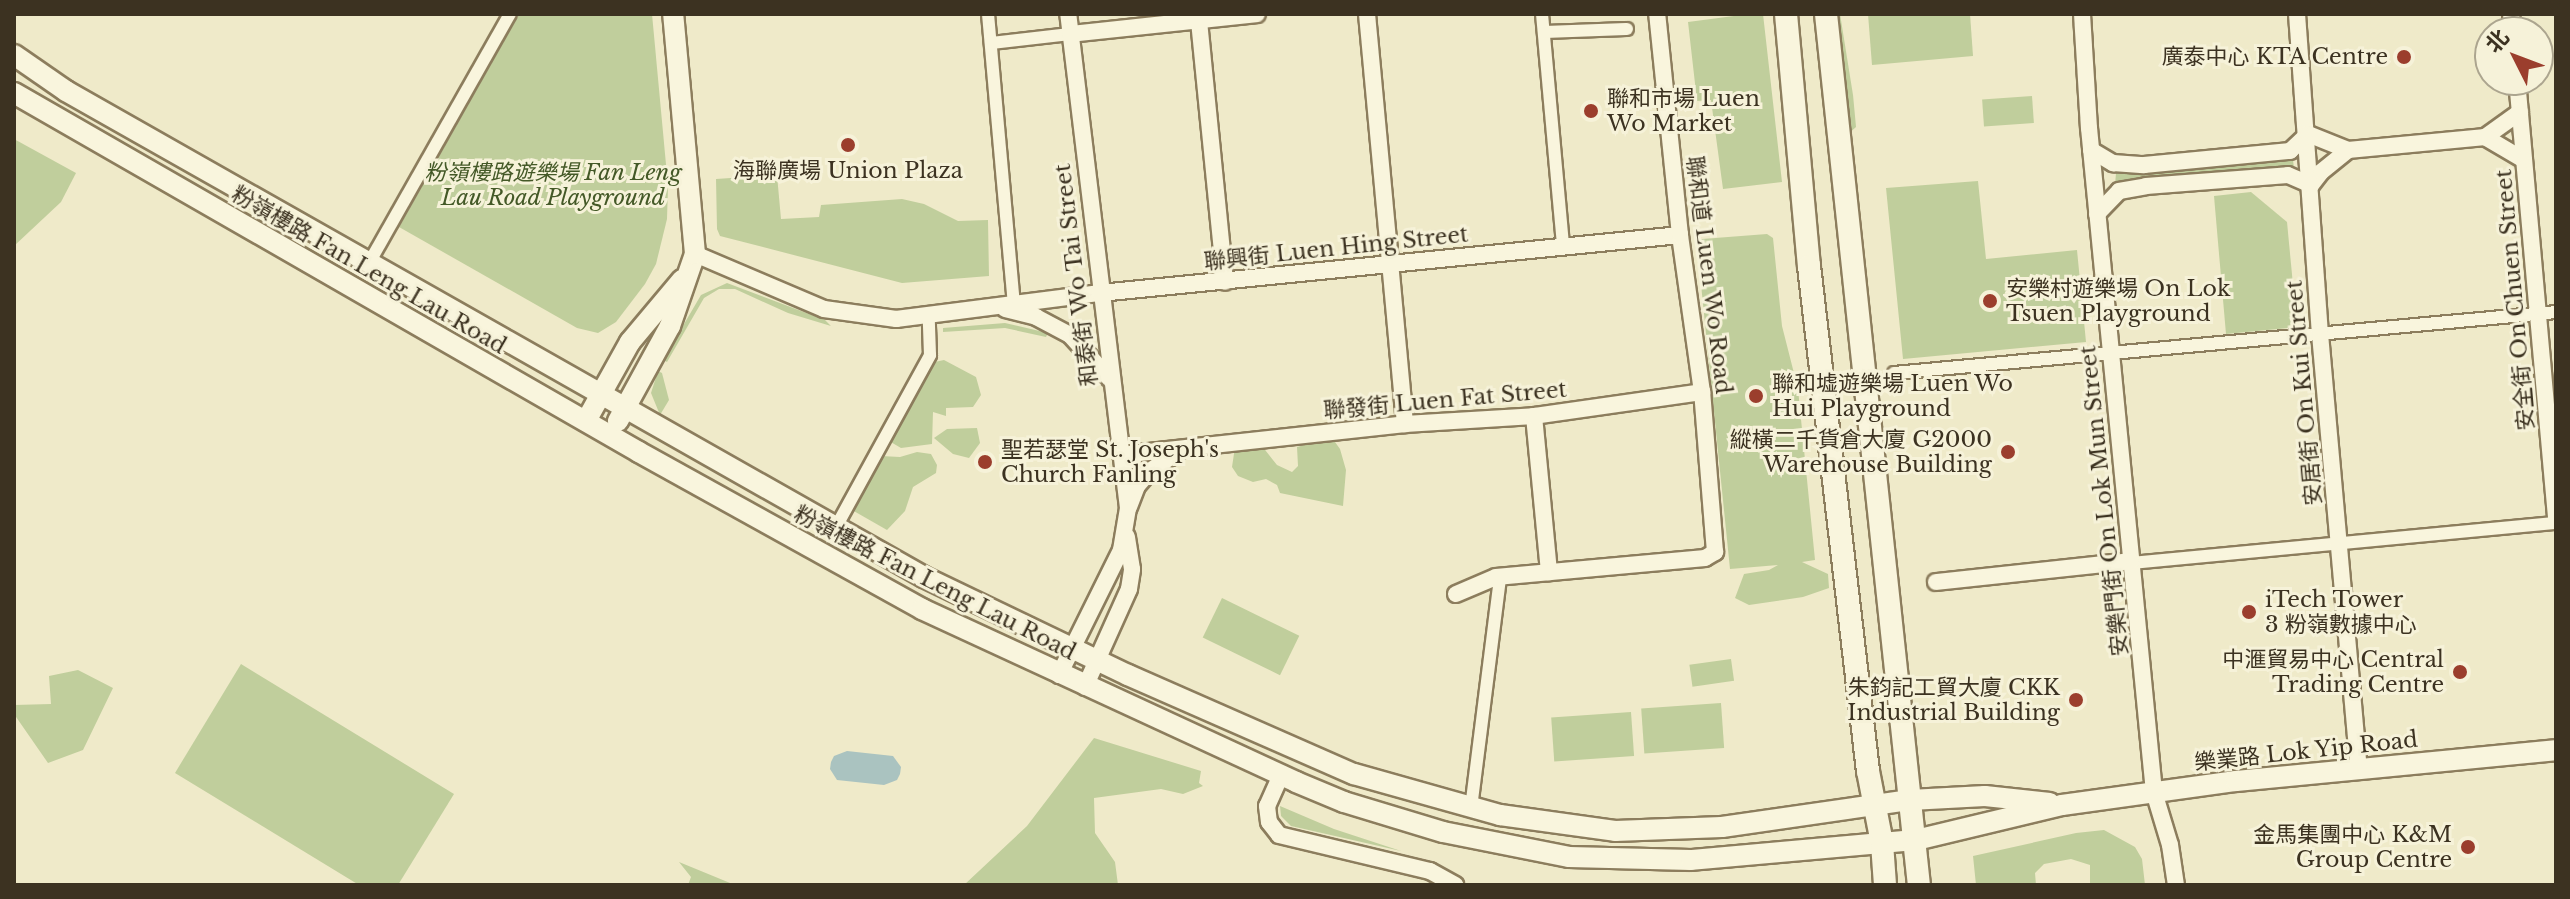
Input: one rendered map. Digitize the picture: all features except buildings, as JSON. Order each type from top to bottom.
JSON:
[{"type":"main road","points":[[1786,14],[1809,266],[1885,885]]},
{"type":"main road","points":[[1826,14],[1919,885]]},
{"type":"street","points":[[369,263],[510,14]]},
{"type":"street","points":[[610,435],[670,326],[692,262],[673,14]]},
{"type":"street","points":[[988,14],[1014,304]]},
{"type":"street","name":"和泰街 Wo Tai Street","points":[[1059,675],[1121,550],[1128,508],[1068,14]]},
{"type":"street","points":[[991,43],[1257,14]]},
{"type":"street","points":[[1367,14],[1405,424]]},
{"type":"street","points":[[1542,14],[1563,247]]},
{"type":"street","name":"聯和道 Luen Wo Road","points":[[1549,572],[1705,558],[1715,552],[1702,392],[1680,235],[1657,14]]},
{"type":"street","name":"安樂門街 On Lok Mun Street","points":[[2082,14],[2091,150],[2154,792],[2170,845],[2176,885]]},
{"type":"street","name":"安居街 On Kui Street","points":[[2297,14],[2320,334],[2359,769]]},
{"type":"street","points":[[1199,21],[1225,282]]},
{"type":"street","points":[[1544,32],[1627,29]]},
{"type":"street","name":"粉嶺樓路 Fan Leng Lau Road","points":[[14,55],[66,91],[952,591],[1318,759],[1402,790],[1471,808],[1615,831],[1722,827],[1910,800]]},
{"type":"street","name":"粉嶺樓路 Fan Leng Lau Road","points":[[14,93],[610,435],[922,609],[1085,687],[1344,802],[1443,832],[1569,857],[1691,860],[1916,840]]},
{"type":"street","name":"安全街 On Chuen Street","points":[[2518,96],[2556,520]]},
{"type":"street","points":[[2091,150],[2113,163],[2144,165],[2290,151],[2308,134],[2348,150],[2485,137],[2520,112]]},
{"type":"street","points":[[2485,137],[2524,160]]},
{"type":"street","points":[[2097,214],[2110,197],[2141,187],[2288,175],[2311,185],[2321,172],[2348,150]]},
{"type":"street","name":"聯興街 Luen Hing Street","points":[[692,262],[824,309],[879,319],[929,317],[1100,293],[1680,235]]},
{"type":"street","points":[[586,421],[630,342],[692,262]]},
{"type":"street","name":"聯興街 Luen Hing Street","points":[[996,307],[1036,317],[1071,336],[1111,382]]},
{"type":"street","points":[[1894,373],[2556,312]]},
{"type":"street","points":[[836,527],[930,355],[929,317]]},
{"type":"street","name":"聯發街 Luen Fat Street","points":[[1121,455],[1405,424],[1534,416],[1702,392]]},
{"type":"street","points":[[1456,594],[1476,583],[1500,577],[1549,572],[1534,416]]},
{"type":"street","name":"聯發街 Luen Fat Street","points":[[1128,508],[1137,486],[1150,471],[1171,455],[1191,447]]},
{"type":"street","points":[[1936,582],[2556,520]]},
{"type":"street","name":"和泰街 Wo Tai Street","points":[[1085,687],[1129,589],[1132,569],[1126,531]]},
{"type":"street","points":[[1471,808],[1500,577]]},
{"type":"street","name":"樂業路 Lok Yip Road","points":[[1916,840],[2062,805],[2154,792],[2556,750]]},
{"type":"street","points":[[1281,775],[1267,806],[1269,822],[1279,835],[1430,871],[1455,885]]},
{"type":"street","name":"樂業路 Lok Yip Road","points":[[1910,800],[1985,796],[2062,805]]},
{"type":"green space","name":"粉嶺樓路遊樂場 Fan Leng Lau Road Playground","points":[[519,14],[652,14],[668,186],[667,219],[656,264],[645,284],[616,322],[598,333],[577,328],[399,227]]},
{"type":"green space","points":[[1763,14],[1782,182],[1723,189],[1711,100],[1697,101],[1688,22]]},
{"type":"green space","points":[[1820,14],[1840,14],[1853,95],[1856,127],[1838,143]]},
{"type":"green space","points":[[1868,14],[1970,14],[1973,56],[1872,65]]},
{"type":"green space","points":[[2032,96],[2034,123],[1984,126],[1982,99]]},
{"type":"green space","points":[[14,139],[76,173],[61,202],[14,246]]},
{"type":"green space","points":[[2293,160],[2294,168],[2115,185],[2116,173]]},
{"type":"green space","points":[[777,175],[781,219],[819,217],[821,205],[902,199],[924,204],[958,221],[988,220],[989,276],[902,283],[720,236],[717,229],[716,179]]},
{"type":"green space","name":"安樂村遊樂場 On Lok Tsuen Playground","points":[[1978,181],[1986,259],[2077,250],[2086,342],[1903,359],[1886,188]]},
{"type":"green space","points":[[2251,192],[2287,222],[2297,327],[2226,334],[2214,196]]},
{"type":"green space","name":"聯和墟遊樂場 Luen Wo Hui Playground","points":[[1767,234],[1773,238],[1782,326],[1798,389],[1815,560],[1802,562],[1828,574],[1829,588],[1803,597],[1749,605],[1735,598],[1744,574],[1769,570],[1778,565],[1730,569],[1697,245],[1702,239]]},
{"type":"green space","points":[[727,283],[825,320],[831,326],[788,313],[735,289],[719,289],[704,298],[667,362],[663,360],[701,295]]},
{"type":"green space","points":[[1005,323],[1048,333],[1046,337],[1005,328],[943,332],[943,328]]},
{"type":"green space","points":[[944,360],[976,377],[981,395],[973,407],[946,408],[946,416],[933,412],[932,444],[901,448],[889,441],[930,363]]},
{"type":"green space","points":[[658,371],[662,373],[669,400],[660,415],[651,393]]},
{"type":"green space","points":[[977,428],[980,443],[969,458],[953,454],[934,438],[947,429]]},
{"type":"green space","points":[[1315,442],[1335,442],[1340,449],[1346,470],[1343,506],[1280,493],[1277,485],[1266,479],[1253,482],[1238,476],[1232,467],[1235,447],[1262,446],[1277,465],[1292,472],[1298,466],[1297,447]]},
{"type":"green space","points":[[917,452],[931,454],[937,465],[936,473],[913,487],[905,511],[887,530],[852,510],[881,456],[900,457]]},
{"type":"green space","points":[[1222,598],[1299,636],[1280,675],[1203,638]]},
{"type":"green space","points":[[1731,659],[1734,681],[1692,687],[1689,665]]},
{"type":"green space","points":[[241,664],[454,794],[398,885],[359,885],[175,773]]},
{"type":"green space","points":[[78,670],[113,688],[83,750],[48,763],[14,714],[14,705],[51,704],[49,676]]},
{"type":"green space","points":[[1721,703],[1724,748],[1644,753],[1641,709]]},
{"type":"green space","points":[[1631,712],[1634,756],[1554,761],[1551,718]]},
{"type":"green space","points":[[1094,738],[1201,771],[1199,783],[1203,786],[1183,794],[1161,789],[1094,798],[1095,833],[1115,862],[1118,885],[964,885],[1027,826]]},
{"type":"green space","points":[[1280,806],[1334,829],[1401,851],[1291,826],[1281,816]]},
{"type":"green space","points":[[2104,830],[2135,847],[2142,859],[2145,885],[2090,885],[2090,865],[2071,859],[2044,864],[2035,873],[2036,885],[1976,885],[1973,856],[2076,833]]},
{"type":"green space","points":[[679,862],[735,885],[688,885],[691,877]]},
{"type":"water","points":[[847,751],[893,756],[901,767],[897,780],[884,785],[837,780],[830,769],[831,762],[834,756]]},
{"type":"place","name":"廣泰中心 KTA Centre","points":[[2404,57]]},
{"type":"place","name":"聯和市場 Luen Wo Market","points":[[1591,111]]},
{"type":"place","name":"海聯廣場 Union Plaza","points":[[848,145]]},
{"type":"place","name":"安樂村遊樂場 On Lok Tsuen Playground","points":[[1990,301]]},
{"type":"place","name":"聯和墟遊樂場 Luen Wo Hui Playground","points":[[1756,396]]},
{"type":"place","name":"縱橫二千貨倉大廈 G2000 Warehouse Building","points":[[2008,452]]},
{"type":"place","name":"聖若瑟堂 St. Joseph's Church Fanling","points":[[985,462]]},
{"type":"place","name":"iTech Tower 3 粉嶺數據中心","points":[[2249,612]]},
{"type":"place","name":"中滙貿易中心 Central Trading Centre","points":[[2460,672]]},
{"type":"place","name":"朱鈞記工貿大廈 CKK Industrial Building","points":[[2076,700]]},
{"type":"place","name":"金馬集團中心 K&M Group Centre","points":[[2468,847]]}]
